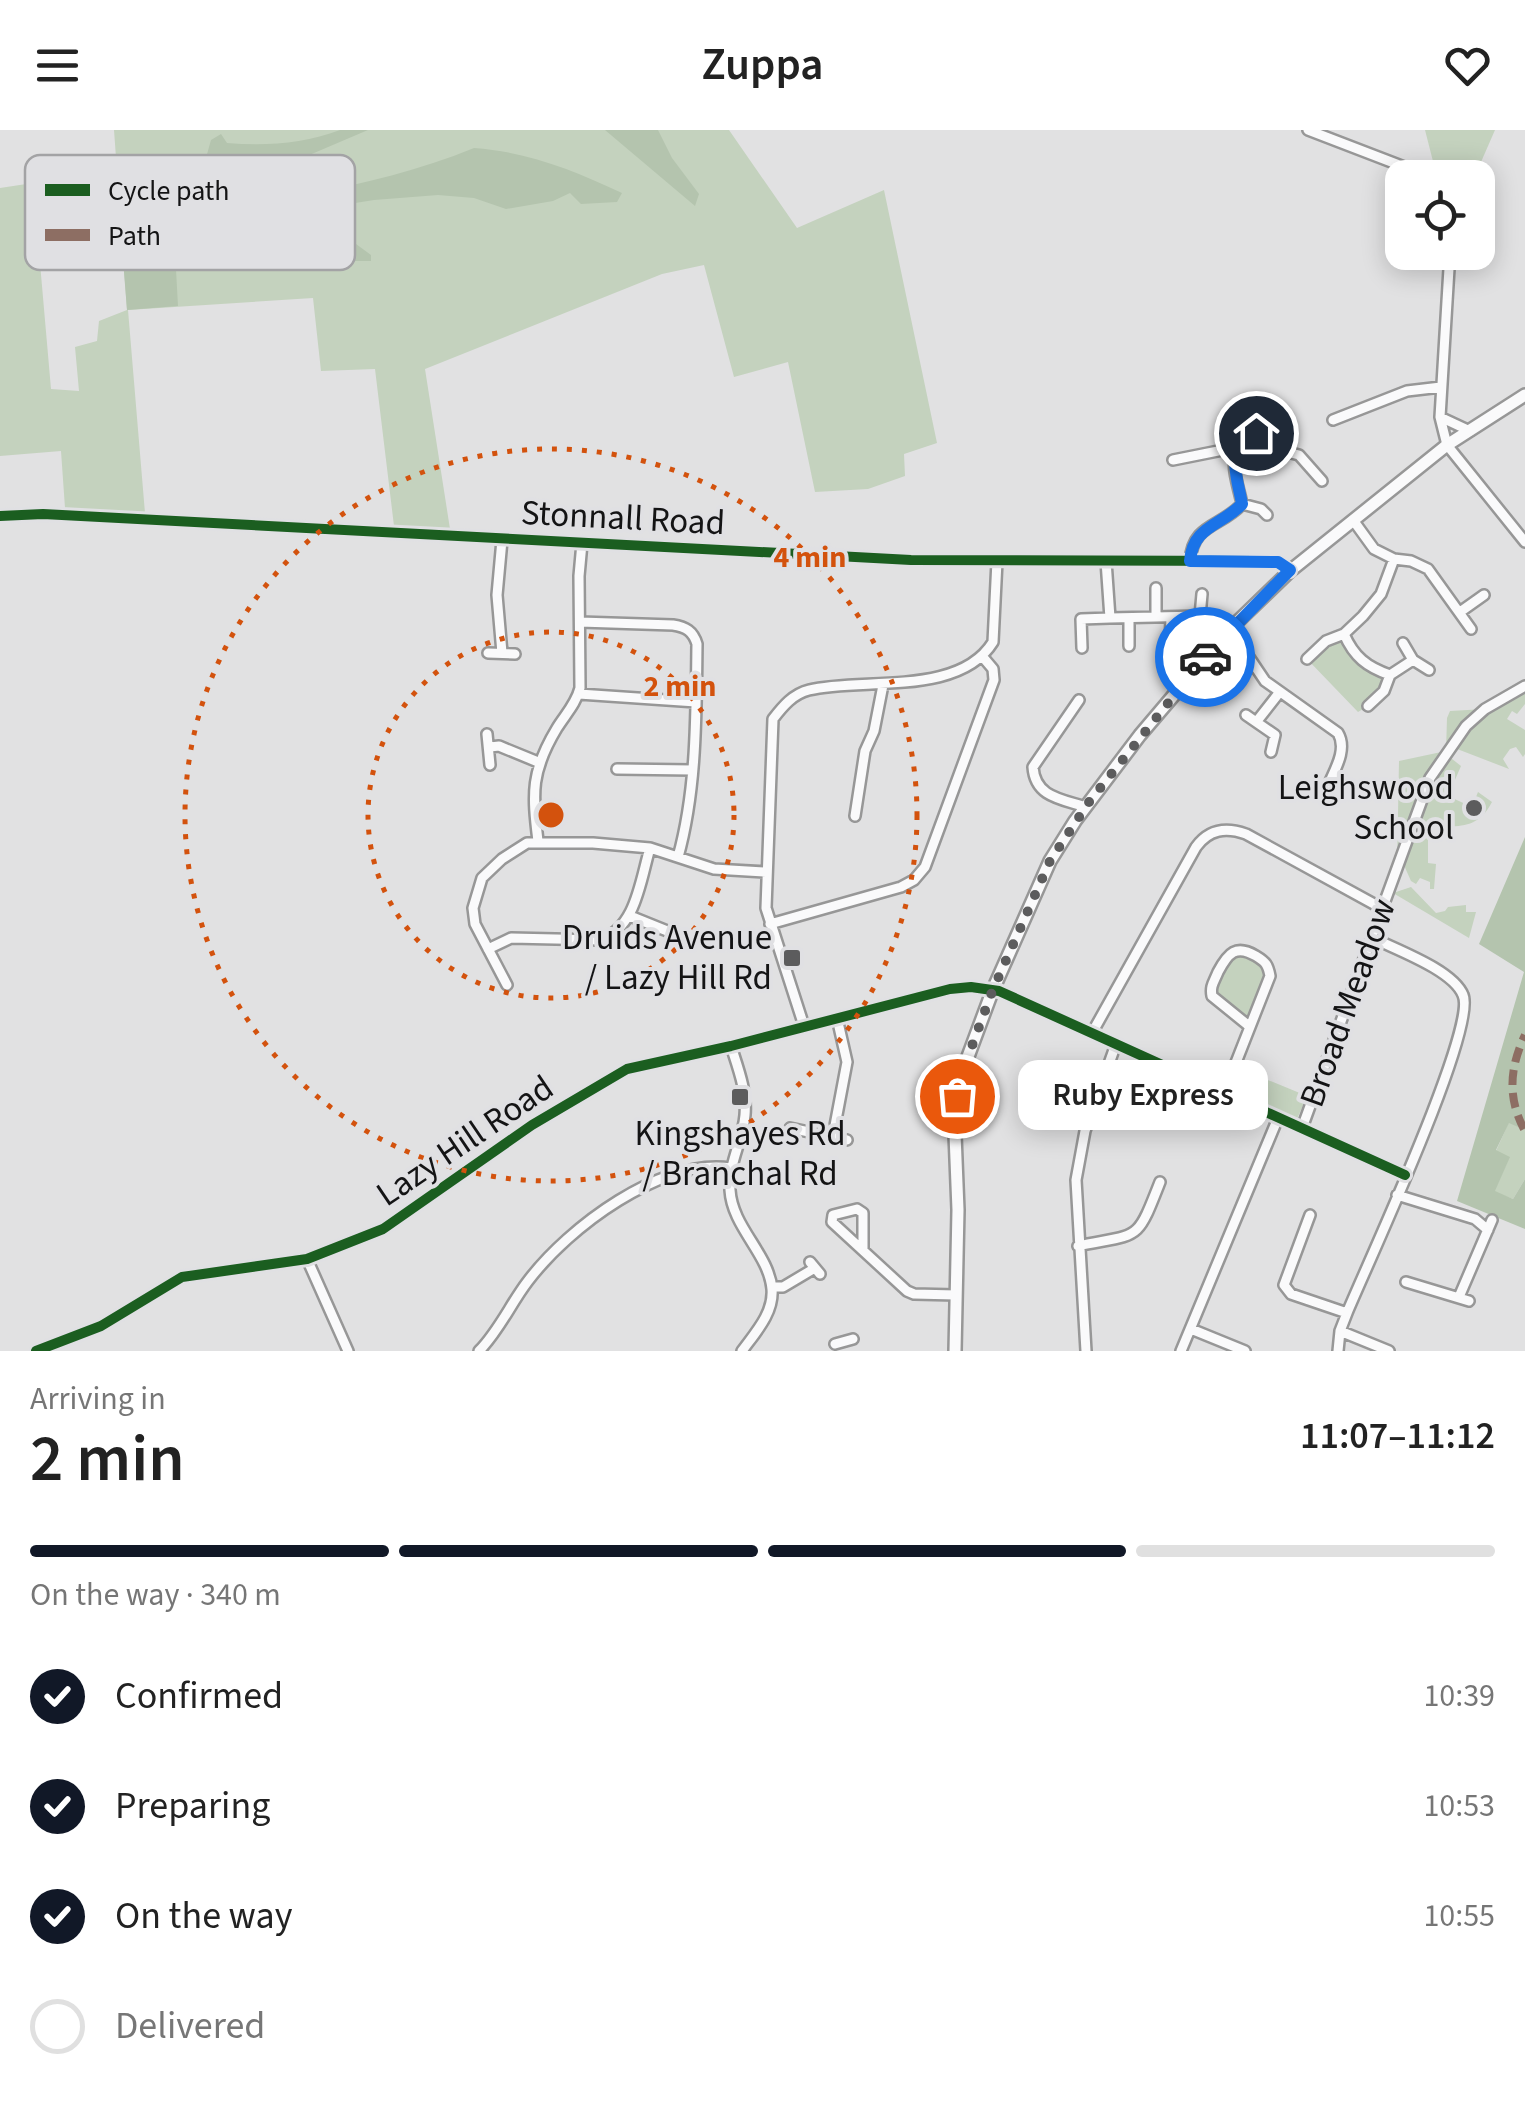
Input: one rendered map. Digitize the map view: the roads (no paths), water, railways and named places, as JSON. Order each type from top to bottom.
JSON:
[{"type":"street","points":[[1308,130],[1386,160]]},
{"type":"street","points":[[1449,270],[1440,416],[1447,445],[1525,542]]},
{"type":"street","points":[[1333,420],[1407,391],[1441,387]]},
{"type":"street","points":[[955,1351],[958,1210],[954,1109],[963,1070],[992,992],[1050,861],[1140,735],[1230,629],[1290,570],[1447,445],[1525,395]]},
{"type":"street","points":[[1440,416],[1470,431]]},
{"type":"street","points":[[1242,504],[1234,471],[1235,454],[1247,436],[1260,429],[1268,446],[1299,455],[1322,481]]},
{"type":"street","points":[[1174,460],[1188,465],[1222,450],[1235,454]]},
{"type":"street","points":[[1314,471],[1326,465]]},
{"type":"street","points":[[1242,504],[1268,515]]},
{"type":"street","points":[[1190,561],[1198,534],[1232,515],[1242,504]]},
{"type":"street","name":"Stonnall Road","points":[[5,515],[911,560],[1278,562],[1290,570]]},
{"type":"street","points":[[1353,520],[1374,548],[1394,559],[1428,569],[1471,629]]},
{"type":"street","points":[[502,540],[497,595],[502,652]]},
{"type":"street","points":[[538,841],[533,788],[538,762],[579,694],[582,543]]},
{"type":"street","points":[[1307,659],[1326,641],[1344,634],[1381,594],[1394,559]]},
{"type":"street","points":[[804,1026],[770,924],[766,872],[773,718],[794,697],[809,690],[882,686],[957,671],[982,656],[993,642],[997,561]]},
{"type":"street","points":[[1106,561],[1110,618]]},
{"type":"street","points":[[1156,588],[1156,617]]},
{"type":"street","points":[[1082,648],[1081,619],[1200,616],[1202,594]]},
{"type":"street","points":[[1460,612],[1484,595]]},
{"type":"street","points":[[1170,648],[1171,617]]},
{"type":"street","points":[[1129,618],[1129,646]]},
{"type":"street","points":[[580,622],[672,625],[690,631],[697,644],[692,770],[686,828],[678,856]]},
{"type":"street","points":[[1230,629],[1265,681],[1338,732],[1341,754],[1327,788]]},
{"type":"street","points":[[1344,634],[1363,662],[1390,675]]},
{"type":"street","points":[[1402,643],[1413,660],[1429,670]]},
{"type":"street","points":[[488,653],[515,654]]},
{"type":"street","points":[[770,924],[914,880],[925,866],[994,680],[993,668],[982,656]]},
{"type":"street","points":[[1368,706],[1384,691],[1390,675],[1413,660]]},
{"type":"street","points":[[855,816],[865,751],[874,731],[882,686]]},
{"type":"street","name":"Broad Meadow","points":[[1302,1128],[1430,778],[1446,751],[1485,709],[1525,686]]},
{"type":"street","points":[[1257,721],[1279,693]]},
{"type":"street","points":[[579,694],[696,702]]},
{"type":"street","points":[[1079,700],[1066,711],[1033,767],[1034,780],[1042,792],[1086,807]]},
{"type":"street","points":[[1246,715],[1275,735],[1271,752]]},
{"type":"street","points":[[488,734],[490,765]]},
{"type":"street","points":[[490,747],[499,746],[538,762]]},
{"type":"street","points":[[622,766],[692,770]]},
{"type":"street","points":[[1092,1033],[1196,847],[1216,831],[1246,834],[1383,909]]},
{"type":"street","points":[[507,984],[475,924],[476,892],[482,878],[516,848],[538,841],[650,848],[694,865],[766,872]]},
{"type":"street","points":[[488,949],[511,938],[600,940],[622,930],[630,916],[650,848]]},
{"type":"street","points":[[630,916],[687,939]]},
{"type":"street","points":[[1338,1351],[1347,1313],[1441,1087],[1466,1004],[1460,989],[1446,976],[1373,938]]},
{"type":"street","points":[[1224,1093],[1270,976],[1265,961],[1245,949],[1234,950],[1227,954],[1210,988],[1212,996],[1249,1026]]},
{"type":"street","name":"Lazy Hill Road","points":[[36,1351],[101,1326],[182,1278],[307,1259],[383,1229],[532,1125],[626,1069],[950,989],[999,991],[1405,1175]]},
{"type":"street","points":[[834,1136],[848,1062],[837,1018]]},
{"type":"street","points":[[1086,1351],[1076,1180],[1079,1156],[1116,1044]]},
{"type":"street","points":[[731,1046],[745,1096],[745,1116],[731,1168],[730,1191],[734,1211],[772,1288],[770,1306],[742,1351]]},
{"type":"street","points":[[1181,1351],[1278,1118]]},
{"type":"street","points":[[790,1128],[847,1140]]},
{"type":"street","points":[[479,1351],[531,1277],[592,1219],[627,1196],[690,1169],[711,1165],[731,1168]]},
{"type":"street","points":[[1078,1246],[1135,1235],[1144,1224],[1160,1182]]},
{"type":"street","points":[[1397,1195],[1490,1225],[1464,1299],[1414,1282]]},
{"type":"street","points":[[864,1250],[863,1213],[857,1209],[833,1215],[832,1222],[911,1293],[956,1294]]},
{"type":"street","points":[[1310,1215],[1284,1285],[1291,1294],[1347,1313]]},
{"type":"street","points":[[307,1259],[348,1351]]},
{"type":"street","points":[[772,1288],[783,1287],[815,1268]]},
{"type":"street","points":[[1191,1329],[1245,1351]]},
{"type":"street","points":[[1340,1331],[1389,1351]]},
{"type":"street","points":[[835,1344],[850,1344]]},
{"type":"place","name":"Leighswood School","points":[[1474,808]]},
{"type":"place","name":"Druids Avenue / Lazy Hill Rd","points":[[792,958]]},
{"type":"place","name":"Ruby Express","points":[[957,1096]]},
{"type":"place","name":"Kingshayes Rd / Branchal Rd","points":[[740,1097]]}]
